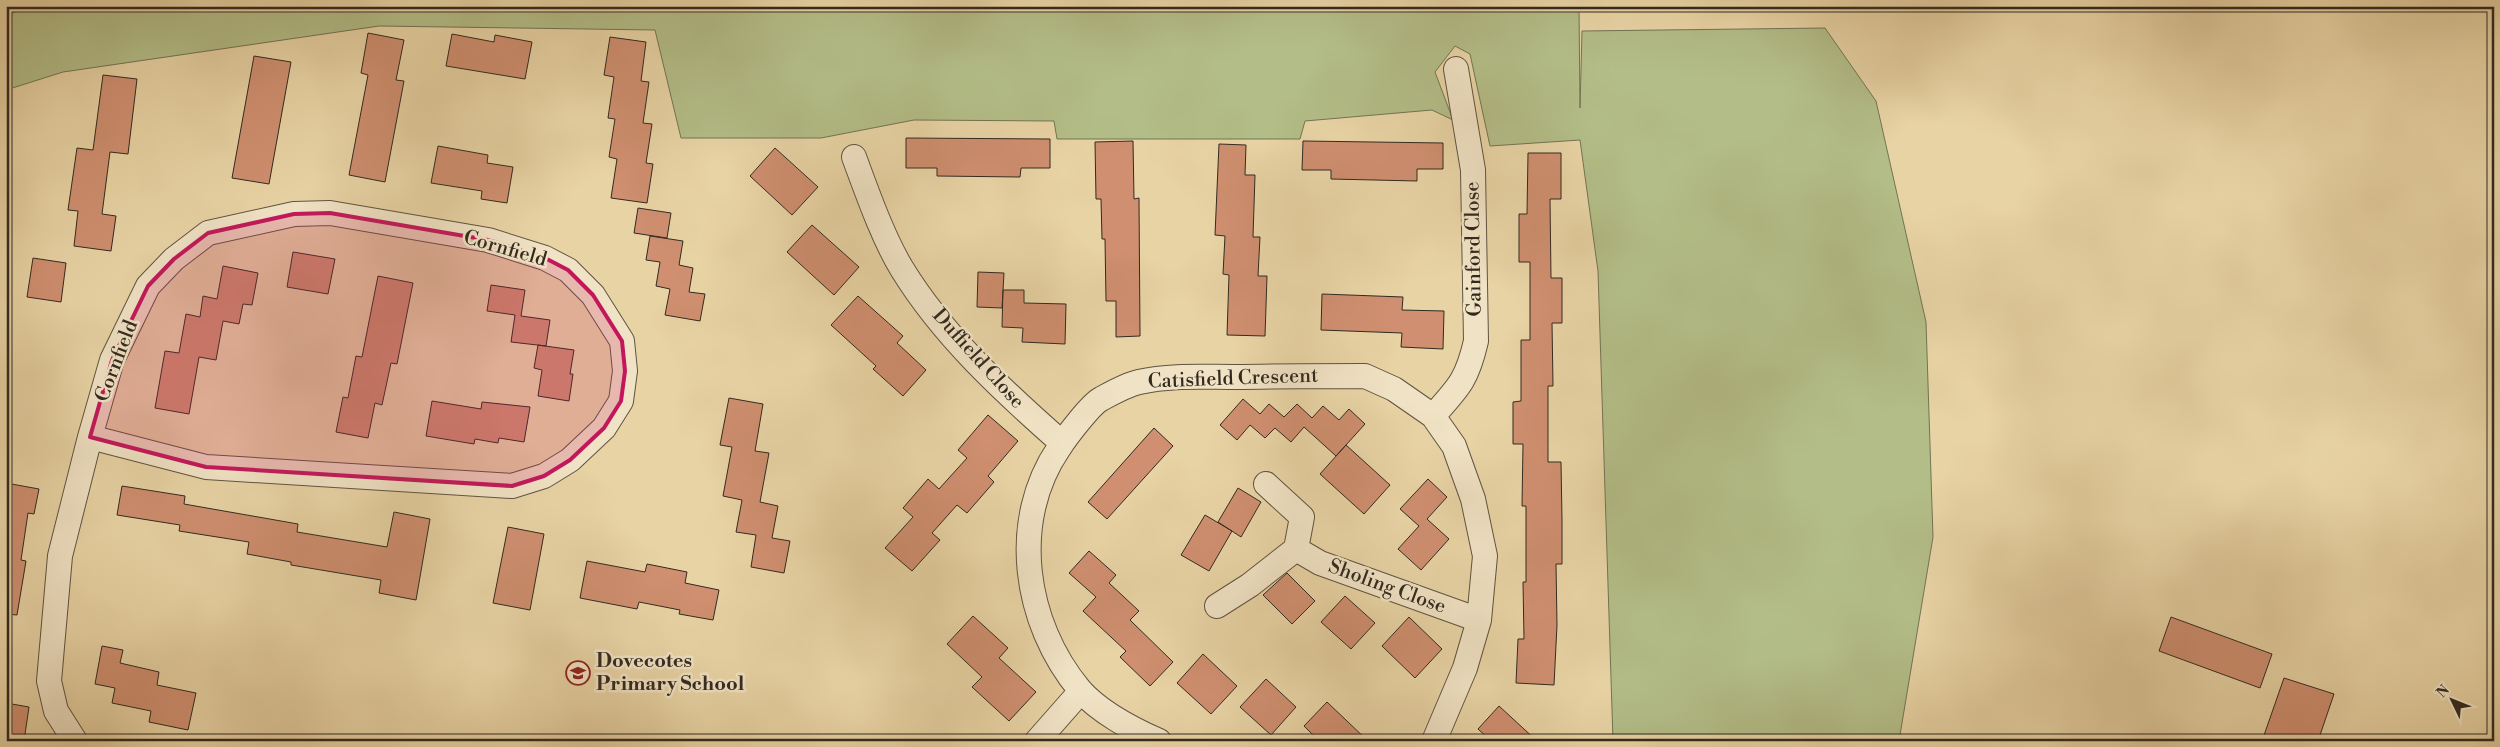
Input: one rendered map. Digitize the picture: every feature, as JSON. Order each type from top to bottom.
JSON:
[{"type":"street","name":"Gainford Close","points":[[1433,416],[1462,384],[1471,364],[1476,341],[1472,170],[1456,69]]},
{"type":"street","name":"Duffield Close","points":[[854,157],[872,204],[907,276],[953,338],[1014,401],[1062,443]]},
{"type":"street","name":"Cornfield","points":[[74,741],[56,711],[49,681],[60,556],[90,437],[112,360],[148,286],[174,259],[208,233],[294,214],[330,213],[488,240],[545,258],[568,270],[593,294],[614,324],[622,341],[625,370],[621,400],[604,428],[570,460],[544,476],[512,486],[206,467],[90,437]]},
{"type":"street","name":"Catisfield Crescent","points":[[1159,741],[1124,726],[1081,691],[1055,656],[1041,625],[1030,580],[1028,538],[1036,493],[1048,463],[1098,400],[1136,382],[1171,377],[1365,376],[1394,389],[1433,416],[1454,446],[1473,499],[1484,556],[1479,620],[1465,668],[1436,740]]},
{"type":"street","points":[[1217,606],[1250,586],[1296,549],[1302,517],[1266,484]]},
{"type":"street","name":"Sholing Close","points":[[1296,549],[1320,563],[1479,620]]},
{"type":"street","points":[[1037,741],[1081,691]]},
{"type":"highlighted area","points":[[330,213],[488,240],[545,258],[568,270],[593,295],[622,341],[625,371],[621,401],[604,428],[570,460],[544,476],[512,486],[206,467],[90,437],[112,360],[148,286],[174,259],[208,233],[294,214]]},
{"type":"green space","points":[[36,6],[1579,6],[1580,108],[1582,31],[1825,28],[1876,101],[1926,322],[1933,537],[1899,741],[1613,741],[1598,271],[1580,140],[1490,146],[1470,54],[1455,46],[1435,72],[1453,120],[1432,110],[1305,121],[1300,139],[1057,139],[1054,121],[914,120],[821,138],[681,138],[655,30],[379,26],[63,72],[6,90],[6,15]]},
{"type":"building","points":[[368,33],[404,40],[396,80],[404,81],[385,182],[349,175],[368,75],[361,73]]},
{"type":"building","points":[[452,34],[494,42],[495,35],[532,42],[525,79],[446,66]]},
{"type":"building","points":[[610,37],[646,42],[641,81],[649,82],[643,123],[652,124],[646,163],[653,164],[647,203],[611,198],[617,159],[609,157],[615,119],[608,118],[614,77],[604,75]]},
{"type":"building","points":[[254,56],[291,62],[269,184],[232,178]]},
{"type":"building","points":[[103,75],[137,79],[128,154],[110,152],[102,214],[116,216],[111,251],[74,246],[78,211],[68,210],[77,148],[93,150]]},
{"type":"building","points":[[906,138],[1050,139],[1050,168],[1021,168],[1020,177],[937,176],[937,168],[906,168]]},
{"type":"building","points":[[1133,141],[1134,199],[1139,198],[1140,336],[1116,337],[1116,301],[1106,301],[1105,239],[1102,239],[1101,199],[1096,199],[1095,142]]},
{"type":"building","points":[[1303,141],[1443,143],[1443,169],[1417,169],[1417,181],[1331,179],[1331,170],[1302,170]]},
{"type":"building","points":[[1219,144],[1246,145],[1245,175],[1255,175],[1253,237],[1260,237],[1258,276],[1267,276],[1265,336],[1227,335],[1229,275],[1223,274],[1225,236],[1215,235]]},
{"type":"building","points":[[438,146],[488,155],[487,163],[513,167],[507,203],[481,199],[482,191],[431,183]]},
{"type":"building","points":[[775,148],[818,187],[792,215],[750,176]]},
{"type":"building","points":[[1528,153],[1561,153],[1561,199],[1550,199],[1551,278],[1562,278],[1562,323],[1552,323],[1553,386],[1548,386],[1548,462],[1561,462],[1562,564],[1556,564],[1557,625],[1554,685],[1516,683],[1518,639],[1524,639],[1523,582],[1526,582],[1526,506],[1522,506],[1523,444],[1513,444],[1513,402],[1521,401],[1521,340],[1530,340],[1530,262],[1519,262],[1519,214],[1527,214]]},
{"type":"building","points":[[638,208],[671,213],[667,238],[634,233]]},
{"type":"building","points":[[812,225],[859,267],[834,295],[787,252]]},
{"type":"building","points":[[650,236],[683,241],[679,265],[693,268],[689,292],[705,294],[700,321],[665,315],[670,289],[656,286],[660,262],[646,260]]},
{"type":"building","points":[[293,252],[335,259],[328,294],[287,287]]},
{"type":"building","points":[[33,258],[66,263],[61,302],[27,297]]},
{"type":"building","points":[[223,266],[258,273],[252,305],[243,304],[239,324],[223,321],[216,360],[199,357],[189,414],[155,408],[165,351],[179,353],[186,314],[200,317],[203,296],[217,299]]},
{"type":"building","points":[[978,272],[1004,273],[1002,308],[977,307]]},
{"type":"building","points":[[378,276],[413,283],[397,364],[391,363],[382,405],[375,403],[368,438],[336,432],[343,397],[348,398],[356,356],[362,357]]},
{"type":"building","points":[[491,285],[525,290],[521,316],[550,320],[546,346],[511,342],[515,315],[487,311]]},
{"type":"building","points":[[1003,290],[1024,290],[1024,303],[1066,304],[1065,344],[1022,342],[1023,328],[1002,327]]},
{"type":"building","points":[[1322,294],[1403,297],[1402,310],[1444,311],[1443,349],[1401,347],[1402,333],[1321,330]]},
{"type":"building","points":[[858,296],[903,336],[897,343],[926,370],[903,396],[873,369],[876,366],[831,325]]},
{"type":"building","points":[[538,345],[574,350],[570,374],[573,374],[569,401],[538,396],[542,370],[534,368]]},
{"type":"building","points":[[729,398],[763,404],[755,451],[769,453],[760,502],[778,506],[772,538],[790,541],[784,573],[751,567],[756,535],[736,532],[742,500],[723,496],[732,447],[720,445]]},
{"type":"building","points":[[1243,399],[1260,414],[1269,404],[1284,417],[1297,404],[1312,418],[1323,406],[1339,420],[1349,409],[1365,424],[1336,456],[1304,427],[1291,442],[1275,428],[1265,438],[1250,425],[1237,440],[1220,425]]},
{"type":"building","points":[[432,401],[481,409],[482,402],[530,407],[524,442],[499,438],[498,443],[475,439],[474,444],[426,436]]},
{"type":"building","points":[[988,415],[1018,441],[988,476],[994,482],[967,513],[957,505],[932,533],[940,540],[912,571],[885,548],[913,517],[903,508],[928,479],[939,489],[967,458],[958,450]]},
{"type":"building","points":[[1154,428],[1173,446],[1107,519],[1088,502]]},
{"type":"building","points":[[1346,445],[1390,485],[1364,514],[1320,474]]},
{"type":"building","points":[[1428,479],[1447,497],[1427,519],[1449,539],[1421,570],[1398,549],[1419,526],[1400,509]]},
{"type":"building","points":[[6,483],[39,489],[34,514],[28,513],[21,560],[26,561],[17,615],[6,614]]},
{"type":"building","points":[[122,486],[185,496],[184,504],[298,524],[297,532],[387,547],[394,512],[430,519],[416,600],[379,593],[381,580],[291,565],[291,562],[247,554],[249,542],[179,531],[180,525],[117,515]]},
{"type":"building","points":[[1238,488],[1261,502],[1241,537],[1218,522]]},
{"type":"building","points":[[1205,515],[1232,531],[1209,571],[1181,555]]},
{"type":"building","points":[[508,527],[544,534],[530,610],[493,603]]},
{"type":"building","points":[[1089,551],[1116,575],[1109,583],[1139,611],[1130,620],[1173,662],[1150,686],[1120,657],[1126,651],[1083,611],[1096,597],[1069,573]]},
{"type":"building","points":[[587,561],[645,572],[647,564],[687,572],[685,583],[719,590],[713,620],[679,614],[680,610],[639,602],[637,609],[580,598]]},
{"type":"building","points":[[1287,573],[1315,601],[1292,624],[1263,595]]},
{"type":"building","points":[[1345,596],[1375,623],[1351,649],[1321,622]]},
{"type":"building","points":[[973,616],[1008,648],[999,658],[1036,692],[1009,721],[972,687],[982,677],[947,644]]},
{"type":"building","points":[[1409,617],[1442,649],[1415,678],[1382,646]]},
{"type":"building","points":[[2171,617],[2272,654],[2260,688],[2159,651]]},
{"type":"building","points":[[102,646],[123,650],[120,663],[159,672],[157,685],[196,693],[188,730],[149,722],[151,711],[112,703],[115,688],[95,684]]},
{"type":"building","points":[[1203,654],[1237,686],[1211,714],[1177,683]]},
{"type":"building","points":[[2284,678],[2334,694],[2318,741],[2262,741]]},
{"type":"building","points":[[1266,679],[1296,707],[1271,735],[1240,707]]},
{"type":"building","points":[[1327,702],[1368,741],[1319,741],[1304,726]]},
{"type":"building","points":[[6,703],[29,707],[24,741],[6,741]]},
{"type":"building","points":[[1499,706],[1537,741],[1491,741],[1478,729]]},
{"type":"place","name":"Dovecotes Primary School","points":[[578,673]]}]
